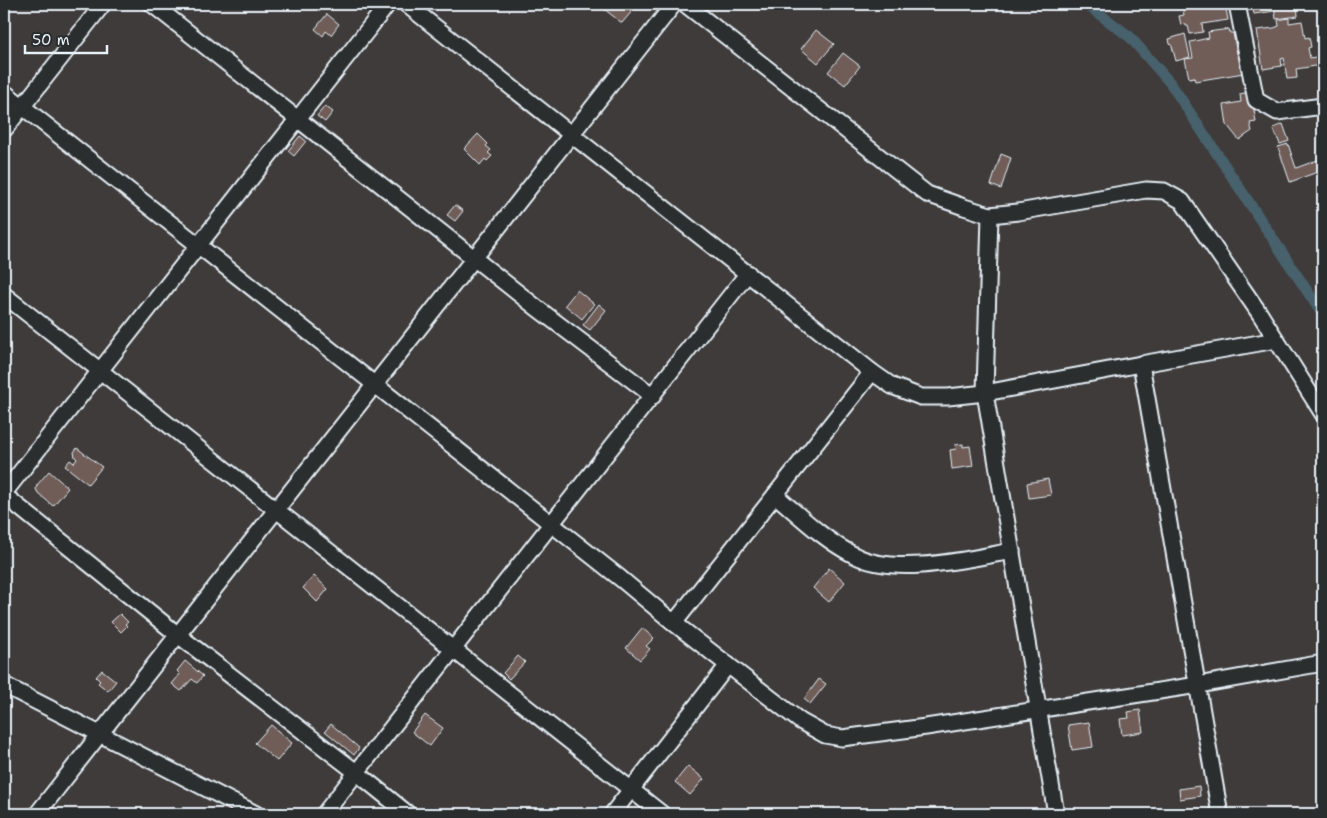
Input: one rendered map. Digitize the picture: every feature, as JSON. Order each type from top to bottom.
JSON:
[{"type":"street","points":[[4,130],[103,4]]},
{"type":"street","points":[[152,4],[537,308],[653,396]]},
{"type":"street","points":[[388,4],[198,244],[4,494],[178,635],[408,814]]},
{"type":"street","points":[[406,4],[872,372],[892,386],[921,398],[985,393],[1276,340]]},
{"type":"street","points":[[38,814],[376,386],[674,4]]},
{"type":"street","points":[[685,4],[927,194],[990,215],[1146,190],[1164,191],[1177,198],[1226,263],[1323,414]]},
{"type":"street","points":[[1237,4],[1256,100],[1277,112],[1323,106]]},
{"type":"street","points":[[4,92],[728,665],[800,721],[825,735],[842,738],[1038,710],[1323,663]]},
{"type":"street","points":[[990,215],[985,393],[1056,814]]},
{"type":"street","points":[[324,814],[748,274]]},
{"type":"street","points":[[4,295],[662,814]]},
{"type":"street","points":[[1141,364],[1220,814]]},
{"type":"street","points":[[674,622],[872,372]]},
{"type":"street","points":[[775,495],[823,536],[855,556],[878,563],[920,565],[963,560],[1012,551]]},
{"type":"street","points":[[612,814],[728,665]]},
{"type":"street","points":[[4,685],[256,814]]},
{"type":"building","points":[[609,4],[638,4],[622,23],[604,9]]},
{"type":"building","points":[[1182,4],[1225,4],[1228,20],[1202,24],[1203,32],[1190,34],[1188,26],[1185,24],[1181,25],[1179,16],[1184,15]]},
{"type":"building","points":[[1252,4],[1297,4],[1298,16],[1276,19],[1275,11],[1254,14]]},
{"type":"building","points":[[327,14],[339,24],[331,35],[326,31],[323,36],[315,29]]},
{"type":"building","points":[[1289,18],[1289,23],[1302,21],[1305,38],[1309,37],[1311,47],[1308,48],[1310,58],[1321,56],[1322,65],[1296,69],[1297,78],[1287,79],[1284,58],[1281,59],[1282,66],[1263,69],[1257,30],[1274,28],[1279,26],[1278,20]]},
{"type":"building","points":[[1229,29],[1230,33],[1233,33],[1237,54],[1240,53],[1244,73],[1195,81],[1194,77],[1189,78],[1185,59],[1193,58],[1190,42],[1209,38],[1208,32]]},
{"type":"building","points":[[816,30],[834,44],[818,63],[801,49]]},
{"type":"building","points":[[1185,34],[1190,57],[1176,61],[1169,39]]},
{"type":"building","points":[[843,53],[860,66],[845,85],[828,72]]},
{"type":"building","points":[[1249,92],[1256,122],[1250,123],[1252,131],[1239,140],[1227,125],[1224,105],[1241,102],[1240,94]]},
{"type":"building","points":[[325,106],[333,112],[325,122],[317,116]]},
{"type":"building","points":[[1283,124],[1289,141],[1280,144],[1273,128]]},
{"type":"building","points":[[478,134],[488,144],[486,146],[491,150],[488,153],[492,156],[487,161],[485,159],[480,165],[464,149]]},
{"type":"building","points":[[300,136],[306,141],[294,156],[288,151]]},
{"type":"building","points":[[1288,144],[1296,168],[1323,158],[1323,170],[1290,182],[1278,147]]},
{"type":"building","points":[[1001,154],[1011,158],[1001,189],[991,185]]},
{"type":"building","points":[[455,205],[463,211],[455,221],[447,215]]},
{"type":"building","points":[[577,290],[594,304],[582,319],[565,305]]},
{"type":"building","points":[[599,304],[606,310],[590,330],[583,325]]},
{"type":"building","points":[[963,444],[963,447],[970,446],[973,466],[952,469],[950,450],[956,449],[955,445]]},
{"type":"building","points":[[77,448],[102,467],[88,484],[65,466],[70,460],[74,463],[77,459],[74,452]]},
{"type":"building","points":[[49,471],[68,488],[53,506],[36,489],[37,485]]},
{"type":"building","points":[[1048,479],[1051,495],[1029,498],[1027,483]]},
{"type":"building","points":[[829,568],[845,582],[829,602],[813,588]]},
{"type":"building","points":[[314,576],[328,589],[317,602],[303,588]]},
{"type":"building","points":[[120,614],[128,622],[121,632],[111,622]]},
{"type":"building","points":[[642,628],[654,638],[646,646],[650,649],[640,660],[626,648]]},
{"type":"building","points":[[518,656],[525,662],[509,679],[503,673]]},
{"type":"building","points":[[185,661],[203,676],[197,683],[192,679],[181,691],[172,684],[180,674],[177,671]]},
{"type":"building","points":[[102,670],[116,681],[108,691],[98,683],[100,681],[96,677]]},
{"type":"building","points":[[819,679],[826,684],[810,704],[804,699]]},
{"type":"building","points":[[1140,710],[1143,732],[1122,735],[1120,719],[1129,718],[1128,712]]},
{"type":"building","points":[[425,715],[443,728],[430,746],[412,732]]},
{"type":"building","points":[[1089,722],[1093,747],[1072,750],[1068,725]]},
{"type":"building","points":[[331,724],[359,748],[354,755],[325,731]]},
{"type":"building","points":[[271,725],[292,743],[277,761],[255,743]]},
{"type":"building","points":[[688,766],[704,779],[690,795],[675,782]]},
{"type":"building","points":[[1199,786],[1200,796],[1180,799],[1179,789]]},
{"type":"waterway","points":[[1086,4],[1130,37],[1171,84],[1323,315]]}]
